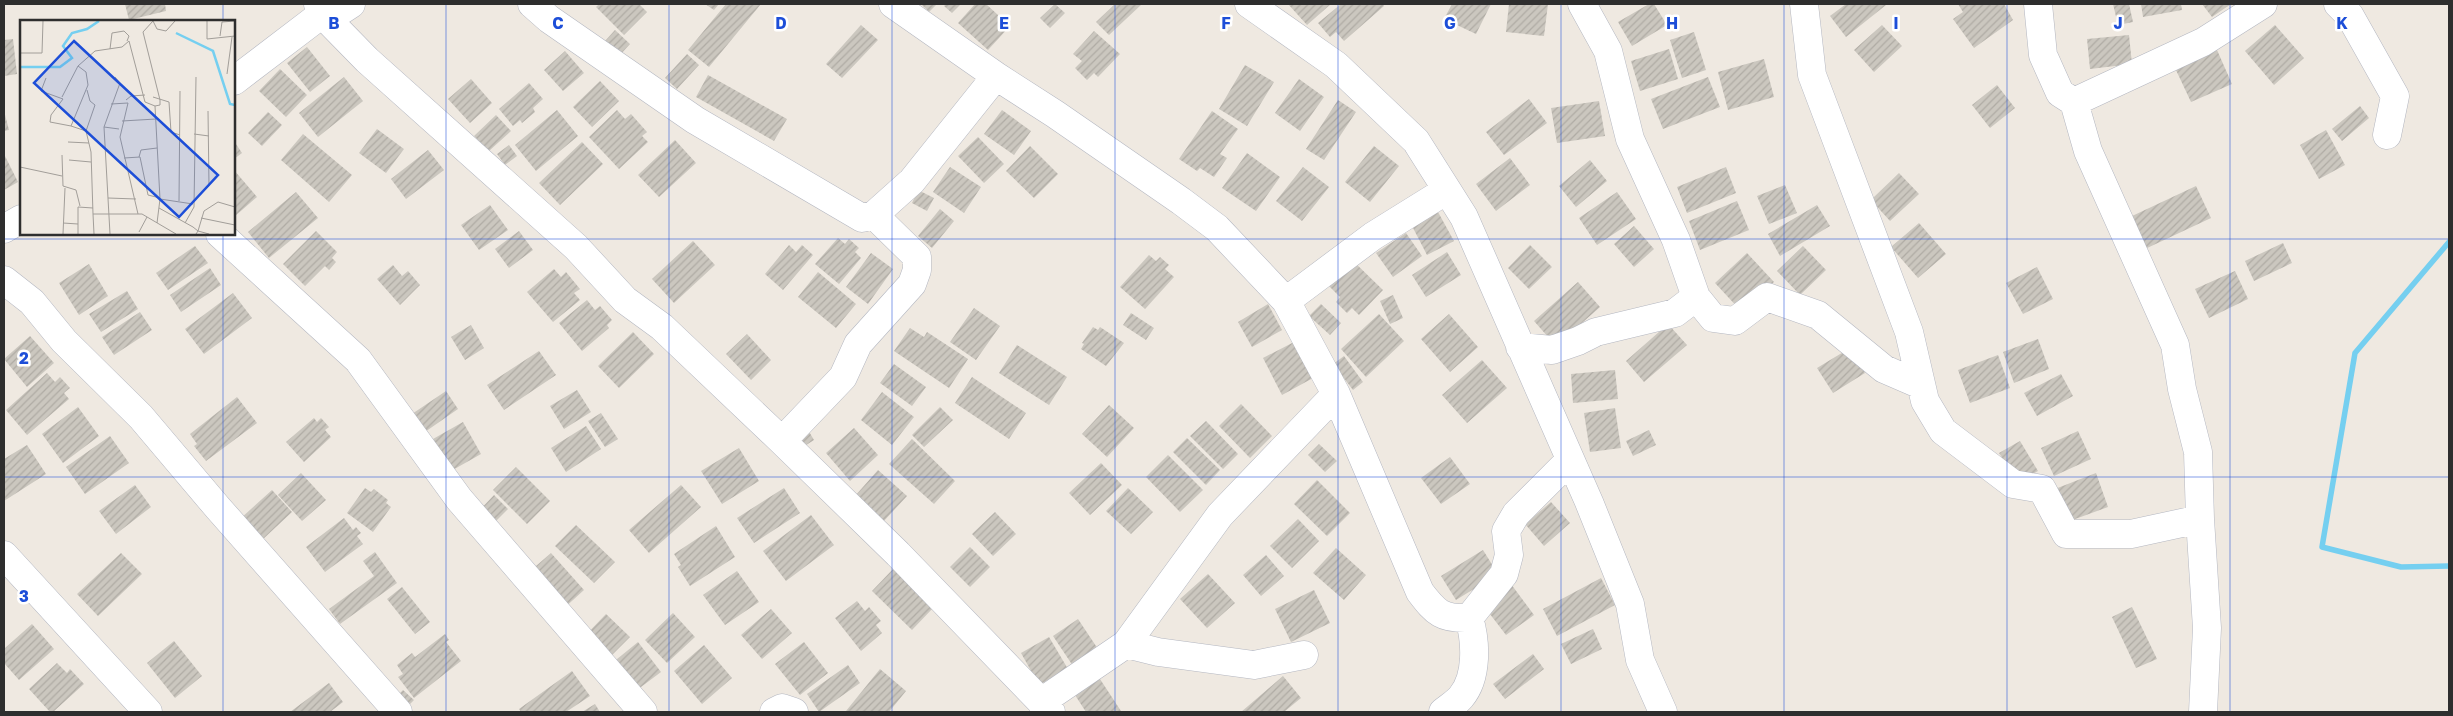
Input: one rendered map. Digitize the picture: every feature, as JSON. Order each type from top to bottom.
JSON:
[{"type":"street","points":[[235,80],[322,13],[352,4]]},
{"type":"street","points":[[532,4],[549,19],[695,120],[850,213],[862,218],[874,216],[912,181],[996,76]]},
{"type":"street","points":[[893,4],[1181,201],[1217,228],[1286,301],[1336,394],[1420,592],[1435,611],[1451,618],[1469,618]]},
{"type":"street","points":[[1249,4],[1336,65],[1416,141],[1464,217],[1570,460],[1630,604],[1640,660],[1663,712]]},
{"type":"street","points":[[1582,4],[1608,51],[1630,139],[1676,240],[1696,298],[1713,318],[1735,321],[1767,297],[1797,306],[1818,315],[1884,369],[1921,386]]},
{"type":"street","points":[[1804,4],[1812,76],[1908,332],[1925,401],[1943,431],[2013,484],[2042,489],[2066,534],[2131,534],[2200,518]]},
{"type":"street","points":[[2038,4],[2043,55],[2060,93],[2074,102],[2088,151],[2175,345],[2182,390],[2198,452],[2207,628],[2203,712]]},
{"type":"street","points":[[2074,102],[2203,42],[2263,4]]},
{"type":"street","points":[[2338,4],[2350,16],[2395,96],[2387,136]]},
{"type":"street","points":[[322,13],[367,60],[576,247],[625,300],[662,327],[782,441],[898,554],[1046,707],[1126,644],[1220,515],[1336,394]]},
{"type":"street","points":[[1286,301],[1373,236],[1447,190]]},
{"type":"street","points":[[782,441],[843,377],[858,344],[912,284],[917,270],[917,257],[874,216]]},
{"type":"street","points":[[4,229],[20,220]]},
{"type":"street","points":[[221,235],[358,360],[459,499],[643,712]]},
{"type":"street","points":[[5,288],[32,302],[64,341],[141,417],[224,515],[398,712]]},
{"type":"street","points":[[1520,347],[1552,350],[1578,341],[1596,332],[1675,313],[1696,298]]},
{"type":"street","points":[[1469,618],[1504,574],[1508,555],[1506,531],[1516,514],[1570,460]]},
{"type":"street","points":[[4,555],[148,712]]},
{"type":"street","points":[[1443,712],[1462,696],[1472,678],[1474,635],[1469,618]]},
{"type":"street","points":[[1126,644],[1158,652],[1254,665],[1304,655]]},
{"type":"street","points":[[774,712],[782,708],[794,712]]},
{"type":"building","points":[[125,4],[165,4],[166,11],[129,20]]},
{"type":"building","points":[[599,4],[639,4],[647,12],[624,35],[596,7]]},
{"type":"building","points":[[705,4],[719,4],[714,10]]},
{"type":"building","points":[[726,4],[761,4],[709,67],[688,50]]},
{"type":"building","points":[[921,4],[937,4],[929,12]]},
{"type":"building","points":[[946,4],[960,5],[952,13],[944,6]]},
{"type":"building","points":[[975,4],[986,4],[1010,26],[988,50],[958,23]]},
{"type":"building","points":[[1055,4],[1065,13],[1050,28],[1040,18]]},
{"type":"building","points":[[1115,4],[1142,4],[1109,35],[1096,22]]},
{"type":"building","points":[[1288,4],[1331,4],[1307,25]]},
{"type":"building","points":[[1341,4],[1383,4],[1384,6],[1344,41],[1336,32],[1330,37],[1318,23]]},
{"type":"building","points":[[1452,4],[1491,4],[1476,34],[1444,19]]},
{"type":"building","points":[[1509,4],[1548,4],[1544,36],[1506,32]]},
{"type":"building","points":[[1649,4],[1654,4],[1667,25],[1632,46],[1618,22]]},
{"type":"building","points":[[1846,4],[1886,5],[1846,37],[1830,16]]},
{"type":"building","points":[[1958,4],[2004,4],[2013,20],[1974,48],[1953,19],[1963,12]]},
{"type":"building","points":[[2113,4],[2129,4],[2133,22],[2118,25]]},
{"type":"building","points":[[2141,4],[2181,4],[2182,10],[2143,17]]},
{"type":"building","points":[[2202,4],[2231,4],[2212,17]]},
{"type":"building","points":[[861,25],[878,40],[842,78],[826,64]]},
{"type":"building","points":[[1882,25],[1902,46],[1874,72],[1854,50]]},
{"type":"building","points":[[2275,25],[2304,58],[2274,85],[2245,51]]},
{"type":"building","points":[[615,30],[630,44],[620,55],[605,41]]},
{"type":"building","points":[[1094,31],[1120,54],[1098,77],[1094,73],[1087,80],[1075,68],[1082,61],[1073,54]]},
{"type":"building","points":[[1694,32],[1706,70],[1682,78],[1670,40]]},
{"type":"building","points":[[2129,35],[2132,64],[2090,69],[2087,39]]},
{"type":"building","points":[[13,39],[17,74],[4,76],[4,40]]},
{"type":"building","points":[[307,47],[330,76],[310,92],[287,63]]},
{"type":"building","points":[[1669,49],[1678,79],[1640,91],[1631,61]]},
{"type":"building","points":[[2217,50],[2232,84],[2191,102],[2175,68]]},
{"type":"building","points":[[565,51],[584,73],[563,91],[544,70]]},
{"type":"building","points":[[687,54],[699,65],[677,89],[665,78]]},
{"type":"building","points":[[1764,59],[1774,97],[1728,110],[1718,72]]},
{"type":"building","points":[[1245,65],[1274,82],[1247,126],[1219,109]]},
{"type":"building","points":[[280,69],[307,95],[286,117],[259,91]]},
{"type":"building","points":[[708,75],[787,119],[774,141],[696,97]]},
{"type":"building","points":[[344,77],[363,101],[318,137],[299,113]]},
{"type":"building","points":[[1708,77],[1720,107],[1663,129],[1651,99]]},
{"type":"building","points":[[471,79],[492,103],[470,123],[448,99]]},
{"type":"building","points":[[1299,79],[1324,97],[1300,131],[1275,113]]},
{"type":"building","points":[[600,81],[619,101],[592,127],[573,107]]},
{"type":"building","points":[[529,83],[543,99],[533,108],[535,112],[522,123],[520,120],[513,126],[499,109]]},
{"type":"building","points":[[1997,85],[2015,108],[1990,128],[1972,105]]},
{"type":"building","points":[[1529,99],[1547,123],[1504,155],[1486,132]]},
{"type":"building","points":[[1338,100],[1356,112],[1324,160],[1306,149]]},
{"type":"building","points":[[1599,101],[1605,136],[1557,143],[1551,108]]},
{"type":"building","points":[[2360,106],[2369,118],[2342,141],[2332,129]]},
{"type":"building","points":[[557,110],[578,136],[536,171],[515,145]]},
{"type":"building","points":[[617,110],[625,119],[631,114],[647,132],[642,136],[648,142],[619,169],[589,137]]},
{"type":"building","points":[[1002,110],[1031,131],[1014,155],[984,134]]},
{"type":"building","points":[[4,111],[9,130],[4,131]]},
{"type":"building","points":[[1212,111],[1238,129],[1220,154],[1227,158],[1214,177],[1200,168],[1197,171],[1179,159]]},
{"type":"building","points":[[268,112],[282,125],[262,146],[248,133]]},
{"type":"building","points":[[496,115],[511,131],[489,151],[474,136]]},
{"type":"building","points":[[377,129],[404,149],[386,173],[359,153]]},
{"type":"building","points":[[2326,130],[2345,165],[2319,179],[2300,145]]},
{"type":"building","points":[[303,134],[352,175],[329,202],[281,160]]},
{"type":"building","points":[[978,137],[1004,164],[984,183],[958,156]]},
{"type":"building","points":[[675,140],[696,163],[659,197],[638,175]]},
{"type":"building","points":[[235,142],[242,153],[235,158]]},
{"type":"building","points":[[582,142],[603,164],[560,205],[539,183]]},
{"type":"building","points":[[509,145],[517,156],[505,165],[497,154]]},
{"type":"building","points":[[1030,146],[1058,174],[1034,198],[1006,171]]},
{"type":"building","points":[[1374,146],[1399,166],[1370,202],[1345,182]]},
{"type":"building","points":[[428,150],[444,170],[406,199],[391,179]]},
{"type":"building","points":[[1247,153],[1280,177],[1256,211],[1222,188]]},
{"type":"building","points":[[4,154],[18,182],[4,190]]},
{"type":"building","points":[[1510,158],[1530,185],[1496,211],[1476,184]]},
{"type":"building","points":[[1590,160],[1607,181],[1576,207],[1559,186]]},
{"type":"building","points":[[950,167],[981,187],[964,213],[933,192]]},
{"type":"building","points":[[1303,167],[1329,187],[1302,221],[1276,201]]},
{"type":"building","points":[[1726,167],[1736,193],[1687,213],[1677,187]]},
{"type":"building","points":[[235,171],[257,197],[235,216]]},
{"type":"building","points":[[1899,173],[1919,194],[1890,221],[1871,200]]},
{"type":"building","points":[[1785,185],[1797,213],[1769,224],[1757,196]]},
{"type":"building","points":[[2196,186],[2211,218],[2145,249],[2130,217]]},
{"type":"building","points":[[918,190],[934,198],[927,211],[912,203]]},
{"type":"building","points":[[296,192],[318,218],[269,258],[248,232]]},
{"type":"building","points":[[1617,192],[1636,219],[1597,245],[1579,218]]},
{"type":"building","points":[[1737,201],[1749,230],[1700,250],[1689,221]]},
{"type":"building","points":[[490,205],[508,230],[479,250],[461,225]]},
{"type":"building","points":[[1817,205],[1830,226],[1780,256],[1768,234]]},
{"type":"building","points":[[940,209],[954,221],[932,248],[918,236]]},
{"type":"building","points":[[1438,212],[1454,241],[1427,255],[1412,226]]},
{"type":"building","points":[[1919,223],[1946,254],[1918,278],[1891,247]]},
{"type":"building","points":[[1634,226],[1654,249],[1634,267],[1614,244]]},
{"type":"building","points":[[316,231],[337,252],[332,258],[336,262],[329,270],[325,266],[305,286],[283,264]]},
{"type":"building","points":[[519,231],[533,250],[509,268],[495,249]]},
{"type":"building","points":[[1406,233],[1422,256],[1393,277],[1376,253]]},
{"type":"building","points":[[838,238],[845,244],[849,239],[859,248],[855,252],[861,258],[839,284],[815,264]]},
{"type":"building","points":[[693,241],[715,265],[674,303],[652,279]]},
{"type":"building","points":[[2283,243],[2292,263],[2254,281],[2245,261]]},
{"type":"building","points":[[789,245],[796,252],[802,245],[813,255],[783,290],[765,274]]},
{"type":"building","points":[[1530,245],[1552,267],[1529,289],[1508,268]]},
{"type":"building","points":[[195,246],[208,263],[168,290],[156,273]]},
{"type":"building","points":[[1803,246],[1826,270],[1800,295],[1777,271]]},
{"type":"building","points":[[1447,252],[1461,275],[1426,297],[1412,275]]},
{"type":"building","points":[[871,253],[893,269],[868,304],[846,287]]},
{"type":"building","points":[[1747,253],[1774,282],[1741,311],[1715,283]]},
{"type":"building","points":[[1149,255],[1156,261],[1160,257],[1169,265],[1165,269],[1174,277],[1145,309],[1120,287]]},
{"type":"building","points":[[1351,259],[1383,290],[1359,315],[1352,308],[1347,313],[1336,302],[1340,297],[1327,284]]},
{"type":"building","points":[[89,264],[108,296],[79,315],[59,283]]},
{"type":"building","points":[[393,265],[402,276],[408,271],[420,285],[400,305],[377,279]]},
{"type":"building","points":[[2037,267],[2053,299],[2023,314],[2006,283]]},
{"type":"building","points":[[210,268],[221,285],[181,312],[170,295]]},
{"type":"building","points":[[554,269],[561,277],[566,272],[580,289],[574,293],[580,300],[553,322],[527,292]]},
{"type":"building","points":[[2235,271],[2248,299],[2209,318],[2195,289]]},
{"type":"building","points":[[818,272],[856,304],[836,328],[798,297]]},
{"type":"building","points":[[1578,282],[1600,307],[1556,346],[1534,321]]},
{"type":"building","points":[[127,291],[138,309],[101,332],[89,314]]},
{"type":"building","points":[[233,293],[252,318],[204,354],[185,329]]},
{"type":"building","points":[[1393,295],[1403,318],[1390,324],[1380,301]]},
{"type":"building","points":[[587,300],[595,310],[600,306],[612,320],[607,325],[609,328],[582,351],[559,323]]},
{"type":"building","points":[[1268,304],[1282,330],[1252,347],[1238,322]]},
{"type":"building","points":[[1321,304],[1341,323],[1330,335],[1309,316]]},
{"type":"building","points":[[974,308],[1000,326],[976,360],[950,342]]},
{"type":"building","points":[[140,312],[152,330],[114,355],[102,337]]},
{"type":"building","points":[[1131,313],[1154,328],[1146,340],[1123,325]]},
{"type":"building","points":[[1379,314],[1404,341],[1366,377],[1341,349]]},
{"type":"building","points":[[1449,314],[1478,347],[1450,372],[1421,339]]},
{"type":"building","points":[[1668,324],[1687,345],[1644,382],[1626,361]]},
{"type":"building","points":[[471,325],[484,348],[465,360],[451,337]]},
{"type":"building","points":[[1093,327],[1098,330],[1100,327],[1124,343],[1106,366],[1081,349],[1084,344],[1082,343]]},
{"type":"building","points":[[910,328],[924,337],[927,332],[968,359],[949,388],[894,351]]},
{"type":"building","points":[[633,332],[654,354],[619,388],[598,366]]},
{"type":"building","points":[[747,334],[771,360],[751,380],[726,354]]},
{"type":"building","points":[[30,336],[54,363],[27,387],[4,359]]},
{"type":"building","points":[[2038,339],[2049,369],[2014,383],[2003,352]]},
{"type":"building","points":[[1294,342],[1313,378],[1282,395],[1263,358]]},
{"type":"building","points":[[1017,345],[1067,377],[1049,405],[999,373]]},
{"type":"building","points":[[1850,348],[1865,373],[1833,393],[1817,368]]},
{"type":"building","points":[[539,351],[556,375],[504,410],[487,385]]},
{"type":"building","points":[[1998,355],[2010,388],[1970,403],[1958,370]]},
{"type":"building","points":[[1344,356],[1363,382],[1353,390],[1333,364]]},
{"type":"building","points":[[1482,360],[1507,388],[1467,423],[1442,395]]},
{"type":"building","points":[[894,364],[926,387],[912,406],[880,383]]},
{"type":"building","points":[[1615,370],[1618,399],[1573,403],[1571,374]]},
{"type":"building","points":[[47,373],[55,382],[60,377],[70,388],[64,393],[69,399],[27,435],[6,410]]},
{"type":"building","points":[[2061,374],[2073,396],[2037,416],[2024,393]]},
{"type":"building","points":[[972,377],[1026,413],[1009,439],[955,403]]},
{"type":"building","points":[[577,390],[591,412],[564,429],[550,406]]},
{"type":"building","points":[[446,391],[458,409],[422,434],[409,416]]},
{"type":"building","points":[[882,392],[914,417],[892,445],[861,420]]},
{"type":"building","points":[[237,397],[257,423],[206,461],[194,446],[197,444],[190,434]]},
{"type":"building","points":[[1241,404],[1272,436],[1250,458],[1219,426]]},
{"type":"building","points":[[1109,405],[1134,428],[1107,457],[1082,434]]},
{"type":"building","points":[[78,407],[99,436],[63,463],[42,434]]},
{"type":"building","points":[[940,407],[953,420],[924,447],[912,435]]},
{"type":"building","points":[[1615,408],[1621,448],[1590,452],[1584,413]]},
{"type":"building","points":[[601,413],[618,439],[605,447],[588,421]]},
{"type":"building","points":[[314,418],[317,422],[321,418],[329,427],[325,430],[331,437],[304,462],[286,442]]},
{"type":"building","points":[[1206,421],[1238,454],[1223,469],[1190,436]]},
{"type":"building","points":[[463,422],[481,454],[451,471],[433,439]]},
{"type":"building","points":[[586,426],[601,449],[566,472],[551,448]]},
{"type":"building","points":[[854,428],[878,455],[850,481],[826,453]]},
{"type":"building","points":[[808,430],[814,440],[800,449],[794,440]]},
{"type":"building","points":[[1649,430],[1656,445],[1633,456],[1626,441]]},
{"type":"building","points":[[2078,431],[2091,459],[2054,476],[2041,448]]},
{"type":"building","points":[[110,436],[129,463],[85,494],[66,467]]},
{"type":"building","points":[[1187,438],[1220,470],[1206,485],[1173,452]]},
{"type":"building","points":[[912,439],[955,481],[934,504],[889,464]]},
{"type":"building","points":[[2020,441],[2038,471],[2018,483],[1999,453]]},
{"type":"building","points":[[1319,444],[1337,461],[1325,472],[1308,455]]},
{"type":"building","points":[[27,445],[46,474],[4,501],[4,459]]},
{"type":"building","points":[[739,448],[759,481],[722,504],[701,471]]},
{"type":"building","points":[[1168,455],[1203,490],[1180,512],[1146,477]]},
{"type":"building","points":[[1450,457],[1470,484],[1441,504],[1421,478]]},
{"type":"building","points":[[1101,463],[1122,485],[1090,515],[1069,493]]},
{"type":"building","points":[[516,467],[550,501],[527,524],[493,490]]},
{"type":"building","points":[[878,470],[907,496],[883,522],[855,496]]},
{"type":"building","points":[[301,473],[326,500],[302,521],[278,495]]},
{"type":"building","points":[[2096,473],[2108,507],[2067,522],[2055,489]]},
{"type":"building","points":[[1317,480],[1350,513],[1327,536],[1294,504]]},
{"type":"building","points":[[135,485],[151,507],[116,534],[99,511]]},
{"type":"building","points":[[681,485],[701,507],[649,553],[629,530]]},
{"type":"building","points":[[365,488],[371,492],[374,489],[388,500],[386,503],[391,507],[373,532],[347,513]]},
{"type":"building","points":[[784,488],[800,513],[754,543],[737,518]]},
{"type":"building","points":[[1128,488],[1153,512],[1131,534],[1106,511]]},
{"type":"building","points":[[272,490],[292,512],[261,541],[240,519]]},
{"type":"building","points":[[494,495],[508,509],[490,527],[476,514]]},
{"type":"building","points":[[1551,502],[1570,523],[1544,546],[1525,524]]},
{"type":"building","points":[[995,512],[1016,534],[993,556],[972,534]]},
{"type":"building","points":[[811,515],[834,545],[786,581],[763,551]]},
{"type":"building","points":[[344,518],[353,530],[356,527],[361,533],[357,536],[363,544],[325,572],[306,547]]},
{"type":"building","points":[[1298,519],[1319,541],[1292,568],[1270,546]]},
{"type":"building","points":[[576,525],[615,562],[594,583],[555,546]]},
{"type":"building","points":[[716,526],[735,557],[690,586],[678,567],[681,565],[674,554]]},
{"type":"building","points":[[970,547],[990,567],[970,587],[950,567]]},
{"type":"building","points":[[1336,548],[1366,575],[1344,600],[1313,573]]},
{"type":"building","points":[[1483,550],[1498,574],[1456,600],[1441,576]]},
{"type":"building","points":[[375,552],[397,583],[340,624],[329,609],[374,576],[363,561]]},
{"type":"building","points":[[121,553],[142,574],[98,616],[77,594]]},
{"type":"building","points":[[551,553],[584,590],[562,610],[528,573]]},
{"type":"building","points":[[1266,555],[1284,576],[1261,596],[1243,575]]},
{"type":"building","points":[[894,568],[934,607],[912,630],[872,591]]},
{"type":"building","points":[[737,571],[759,602],[725,625],[703,595]]},
{"type":"building","points":[[1208,574],[1235,603],[1207,628],[1180,599]]},
{"type":"building","points":[[1601,578],[1615,605],[1557,636],[1543,609]]},
{"type":"building","points":[[1511,584],[1534,615],[1506,635],[1483,605]]},
{"type":"building","points":[[402,587],[430,622],[415,634],[387,599]]},
{"type":"building","points":[[1314,590],[1330,623],[1291,642],[1275,609]]},
{"type":"building","points":[[857,601],[865,611],[869,607],[881,621],[876,625],[882,633],[861,651],[835,618]]},
{"type":"building","points":[[2132,607],[2157,659],[2136,668],[2112,617]]},
{"type":"building","points":[[771,609],[792,633],[762,659],[741,635]]},
{"type":"building","points":[[673,613],[695,637],[667,663],[645,640]]},
{"type":"building","points":[[606,614],[630,637],[606,661],[582,639]]},
{"type":"building","points":[[1078,619],[1098,649],[1073,666],[1053,636]]},
{"type":"building","points":[[32,624],[54,649],[19,680],[4,663],[4,649]]},
{"type":"building","points":[[1593,629],[1602,649],[1571,664],[1561,644]]},
{"type":"building","points":[[445,634],[449,640],[446,642],[461,661],[414,698],[398,677],[403,674],[397,665],[412,653],[415,657]]},
{"type":"building","points":[[1049,637],[1068,669],[1039,685],[1021,653]]},
{"type":"building","points":[[174,641],[202,676],[175,698],[147,663]]},
{"type":"building","points":[[638,642],[661,672],[633,693],[611,664]]},
{"type":"building","points":[[804,642],[828,673],[800,695],[775,664]]},
{"type":"building","points":[[704,645],[732,678],[702,704],[674,671]]},
{"type":"building","points":[[1533,654],[1544,669],[1505,699],[1493,684]]},
{"type":"building","points":[[57,663],[67,673],[70,669],[84,684],[53,712],[50,712],[29,689]]},
{"type":"building","points":[[848,665],[860,683],[819,712],[807,694]]},
{"type":"building","points":[[880,669],[906,691],[889,712],[846,711]]},
{"type":"building","points":[[572,671],[590,696],[566,712],[521,712],[519,709]]},
{"type":"building","points":[[1098,676],[1120,712],[1086,712],[1073,692]]},
{"type":"building","points":[[1283,676],[1301,698],[1284,712],[1241,712]]},
{"type":"building","points":[[329,683],[343,702],[330,712],[290,712]]},
{"type":"building","points":[[403,690],[414,700],[405,709],[394,699]]},
{"type":"building","points":[[595,704],[600,712],[582,712]]},
{"type":"waterway","points":[[2449,242],[2355,353],[2322,547],[2401,567],[2449,566]]}]
